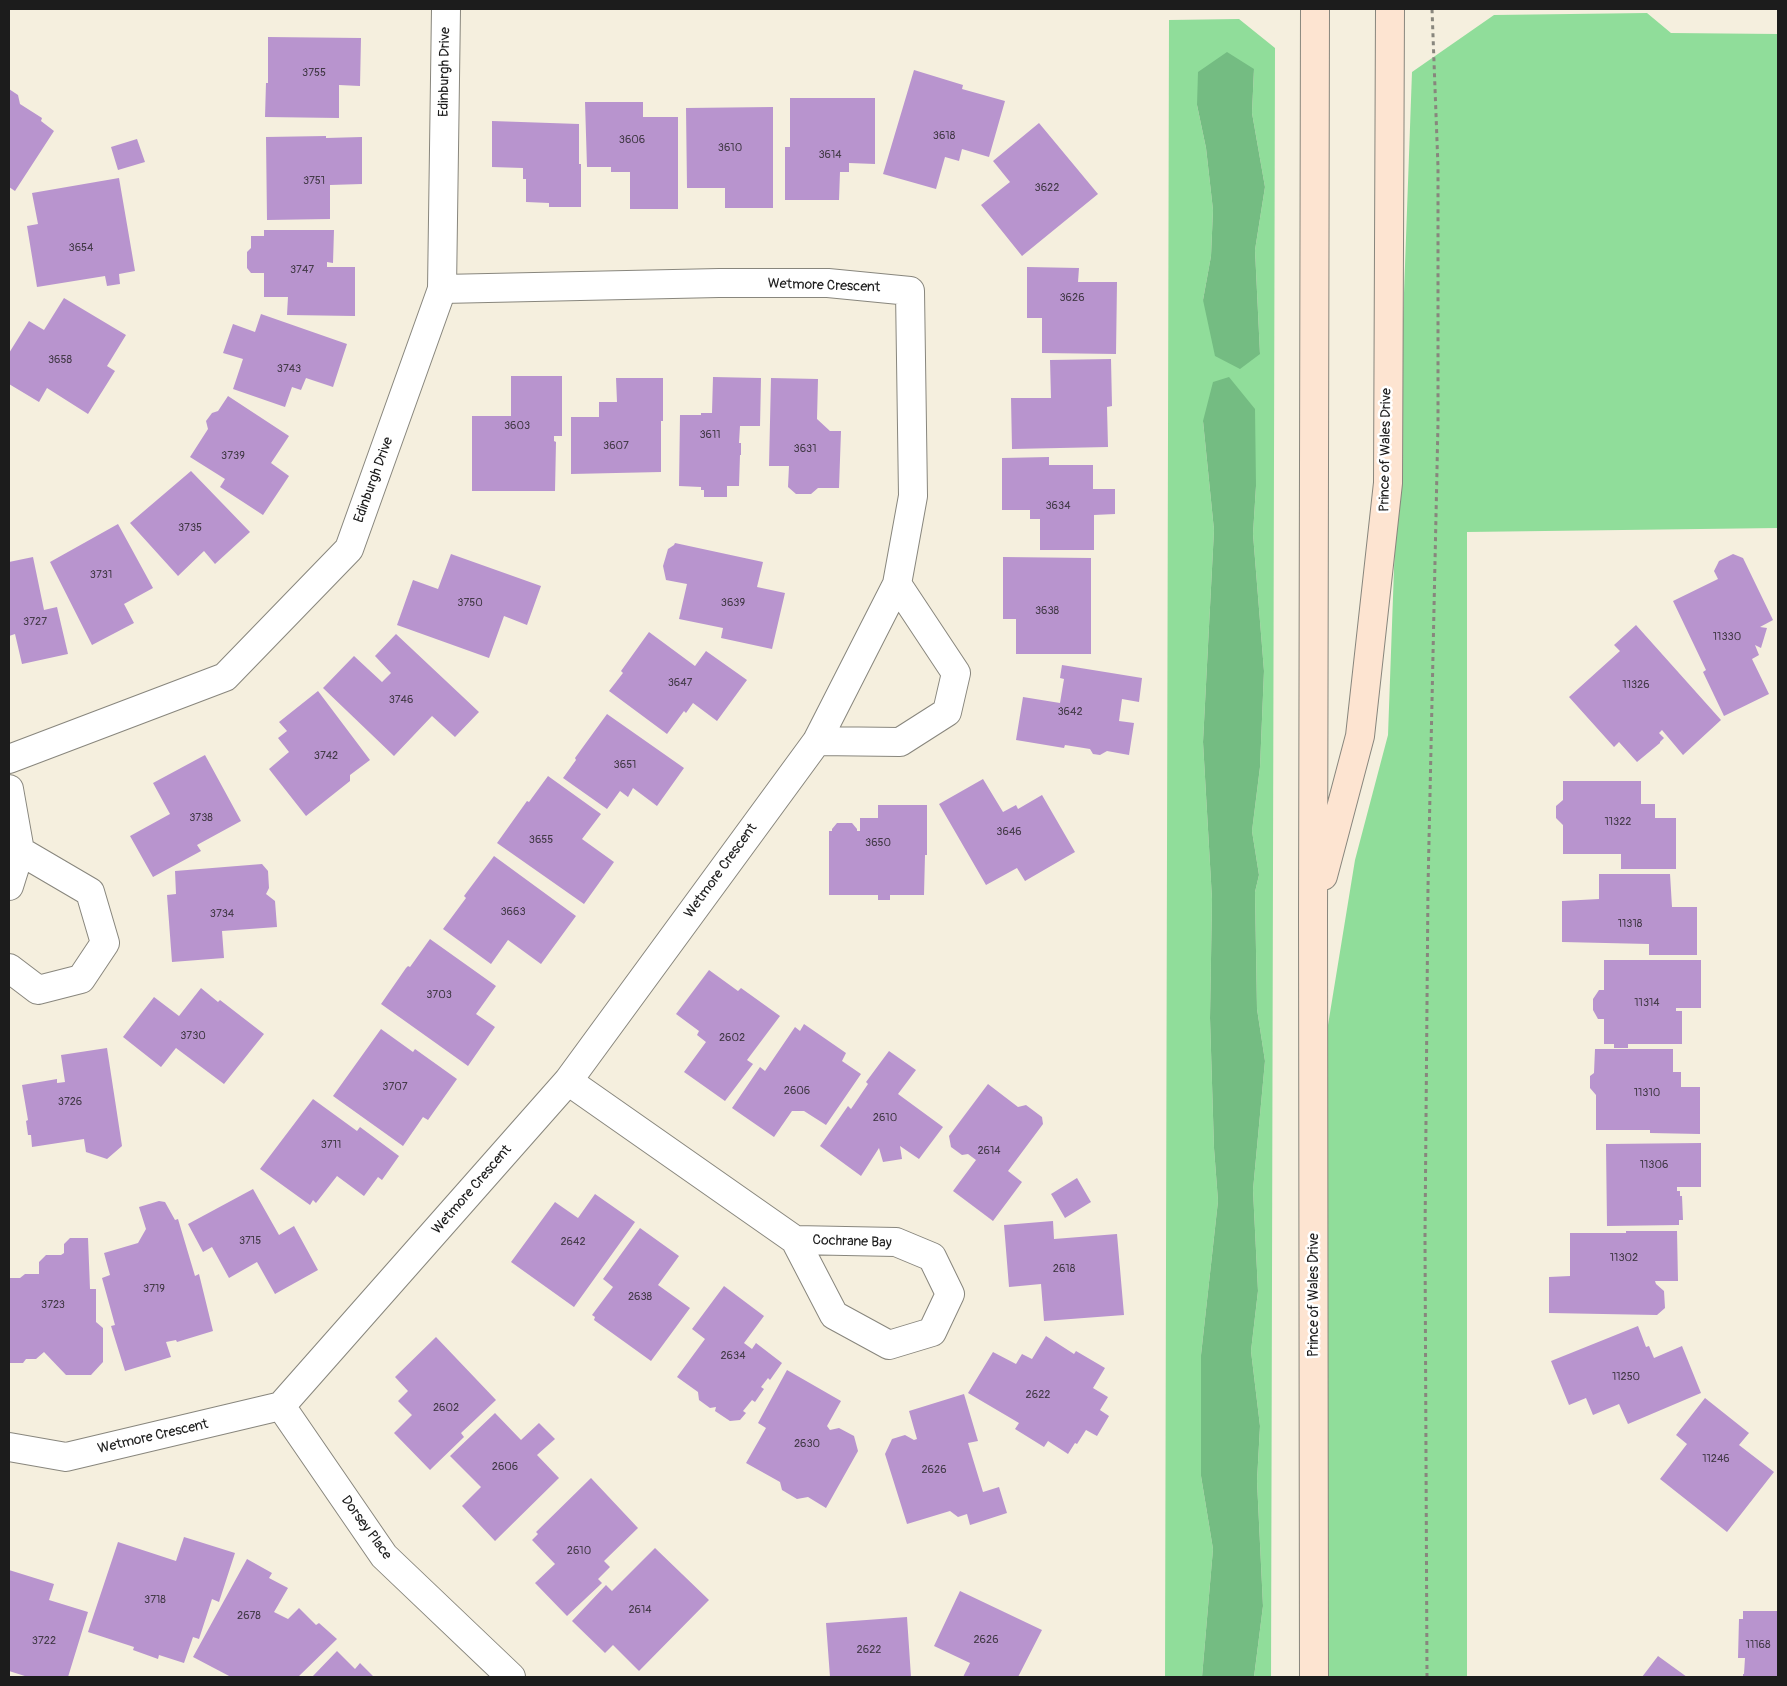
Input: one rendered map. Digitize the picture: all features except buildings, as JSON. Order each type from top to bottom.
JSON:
[{"type":"main road","name":"Prince of Wales Drive","points":[[1314,1677],[1315,9]]},
{"type":"main road","name":"Prince of Wales Drive","points":[[1313,914],[1360,736],[1388,483],[1390,9]]},
{"type":"street","name":"Edinburgh Drive","points":[[9,759],[225,677],[349,548],[442,289],[446,9]]},
{"type":"street","name":"Wetmore Crescent","points":[[9,1447],[66,1458],[282,1406],[568,1081],[817,741],[898,584],[913,496],[910,291],[828,284],[709,284],[442,289]]},
{"type":"street","points":[[817,741],[900,742],[947,712],[956,673],[898,584]]},
{"type":"street","points":[[9,789],[20,851],[9,886]]},
{"type":"street","points":[[9,968],[38,990],[81,979],[105,943],[90,892],[20,851]]},
{"type":"street","name":"Cochrane Bay","points":[[568,1081],[795,1240],[834,1314],[889,1345],[932,1332],[950,1294],[932,1257],[896,1242],[795,1240]]},
{"type":"street","name":"Dorsey Place","points":[[282,1406],[384,1556],[511,1677]]},
{"type":"path","points":[[1427,1677],[1425,1237],[1428,887],[1438,423],[1438,166],[1432,9]]},
{"type":"green space","points":[[1647,13],[1671,33],[1778,34],[1778,528],[1467,532],[1467,1677],[1328,1677],[1328,1025],[1355,860],[1388,735],[1412,72],[1494,15]]},
{"type":"green space","points":[[1239,19],[1275,48],[1271,1677],[1254,1677],[1263,1606],[1257,1481],[1260,1426],[1251,1351],[1258,1291],[1253,1190],[1265,1061],[1257,1009],[1255,892],[1259,875],[1252,831],[1260,767],[1264,671],[1253,534],[1256,486],[1203,421],[1214,530],[1203,742],[1212,899],[1210,1018],[1214,1148],[1218,1201],[1201,1355],[1201,1476],[1213,1549],[1202,1677],[1165,1677],[1169,20]],"holes":[[[1254,69],[1252,113],[1265,187],[1255,250],[1260,354],[1203,300],[1211,256],[1213,210],[1206,148],[1197,105]]]},
{"type":"green space","points":[[1227,52],[1254,69],[1252,113],[1265,187],[1255,250],[1260,354],[1240,369],[1215,356],[1203,300],[1211,256],[1213,210],[1206,148],[1197,105],[1198,72]]},
{"type":"green space","points":[[1229,377],[1255,409],[1256,486],[1253,534],[1264,671],[1260,767],[1252,831],[1259,875],[1255,892],[1257,1009],[1265,1061],[1253,1190],[1258,1291],[1251,1351],[1260,1426],[1257,1481],[1263,1606],[1254,1677],[1202,1677],[1213,1549],[1201,1476],[1201,1355],[1218,1201],[1214,1148],[1210,1018],[1212,899],[1203,742],[1214,530],[1203,421],[1213,382]]}]
